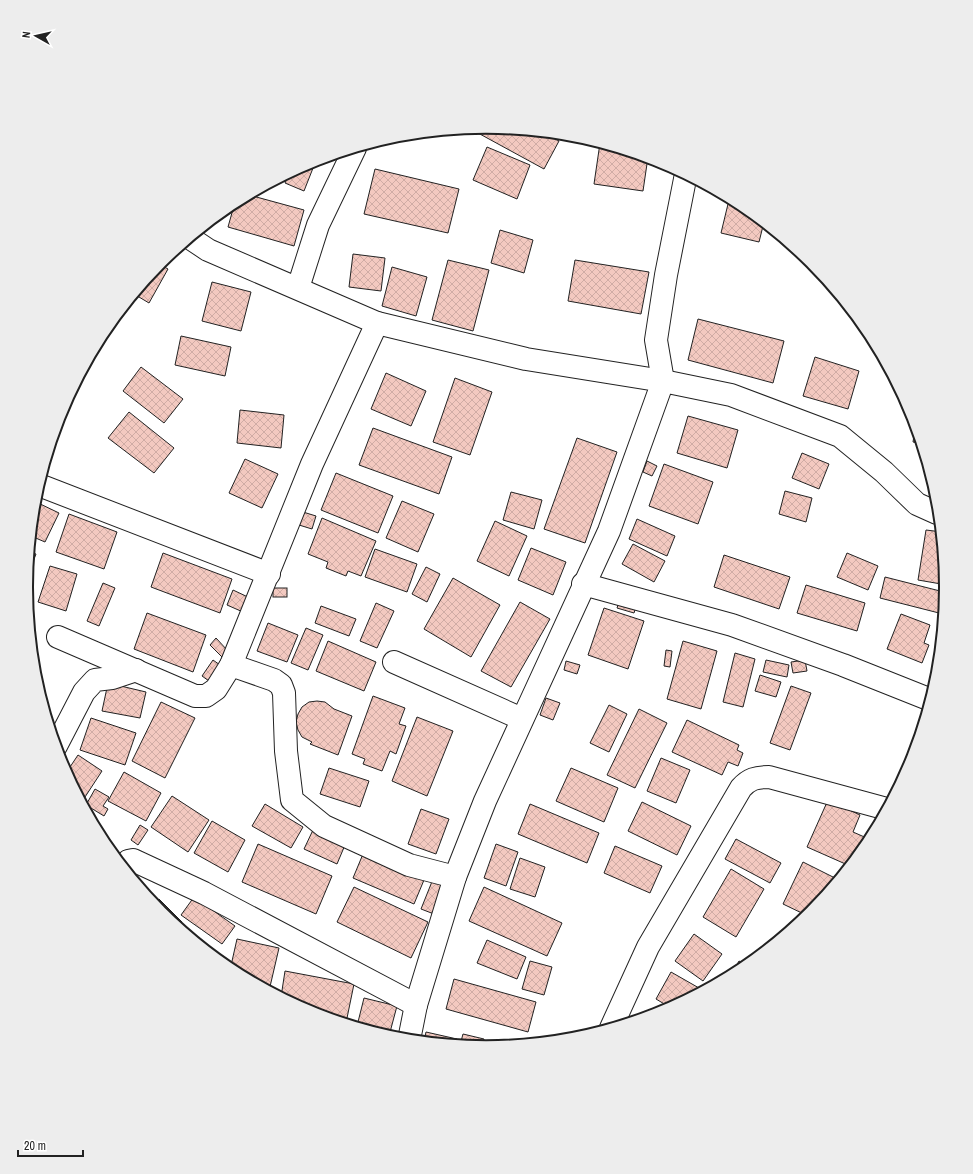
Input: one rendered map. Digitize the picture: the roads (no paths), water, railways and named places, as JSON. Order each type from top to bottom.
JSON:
[{"type":"street","points":[[298,288],[318,225],[353,154]]},
{"type":"street","points":[[410,1034],[416,1005],[455,877],[485,802],[608,531],[663,381],[656,340],[666,275],[685,179]]},
{"type":"street","points":[[194,240],[208,250],[377,323],[526,359],[663,381],[731,395],[840,436],[884,472],[917,504],[933,511]]},
{"type":"street","points":[[58,637],[195,696],[206,696],[216,689],[231,665],[269,574],[312,464],[377,323]]},
{"type":"street","points":[[44,487],[269,574]]},
{"type":"street","points":[[583,584],[732,625],[843,665],[926,698]]},
{"type":"street","points":[[394,662],[522,719]]},
{"type":"street","points":[[231,665],[274,680],[280,685],[284,693],[286,751],[292,800],[324,826],[409,865],[455,877]]},
{"type":"street","points":[[59,739],[84,692],[95,680],[112,678],[136,670]]},
{"type":"street","points":[[614,1022],[648,947],[741,788],[746,782],[758,777],[769,777],[882,808]]},
{"type":"street","points":[[126,862],[133,860],[204,893],[416,1005]]}]
